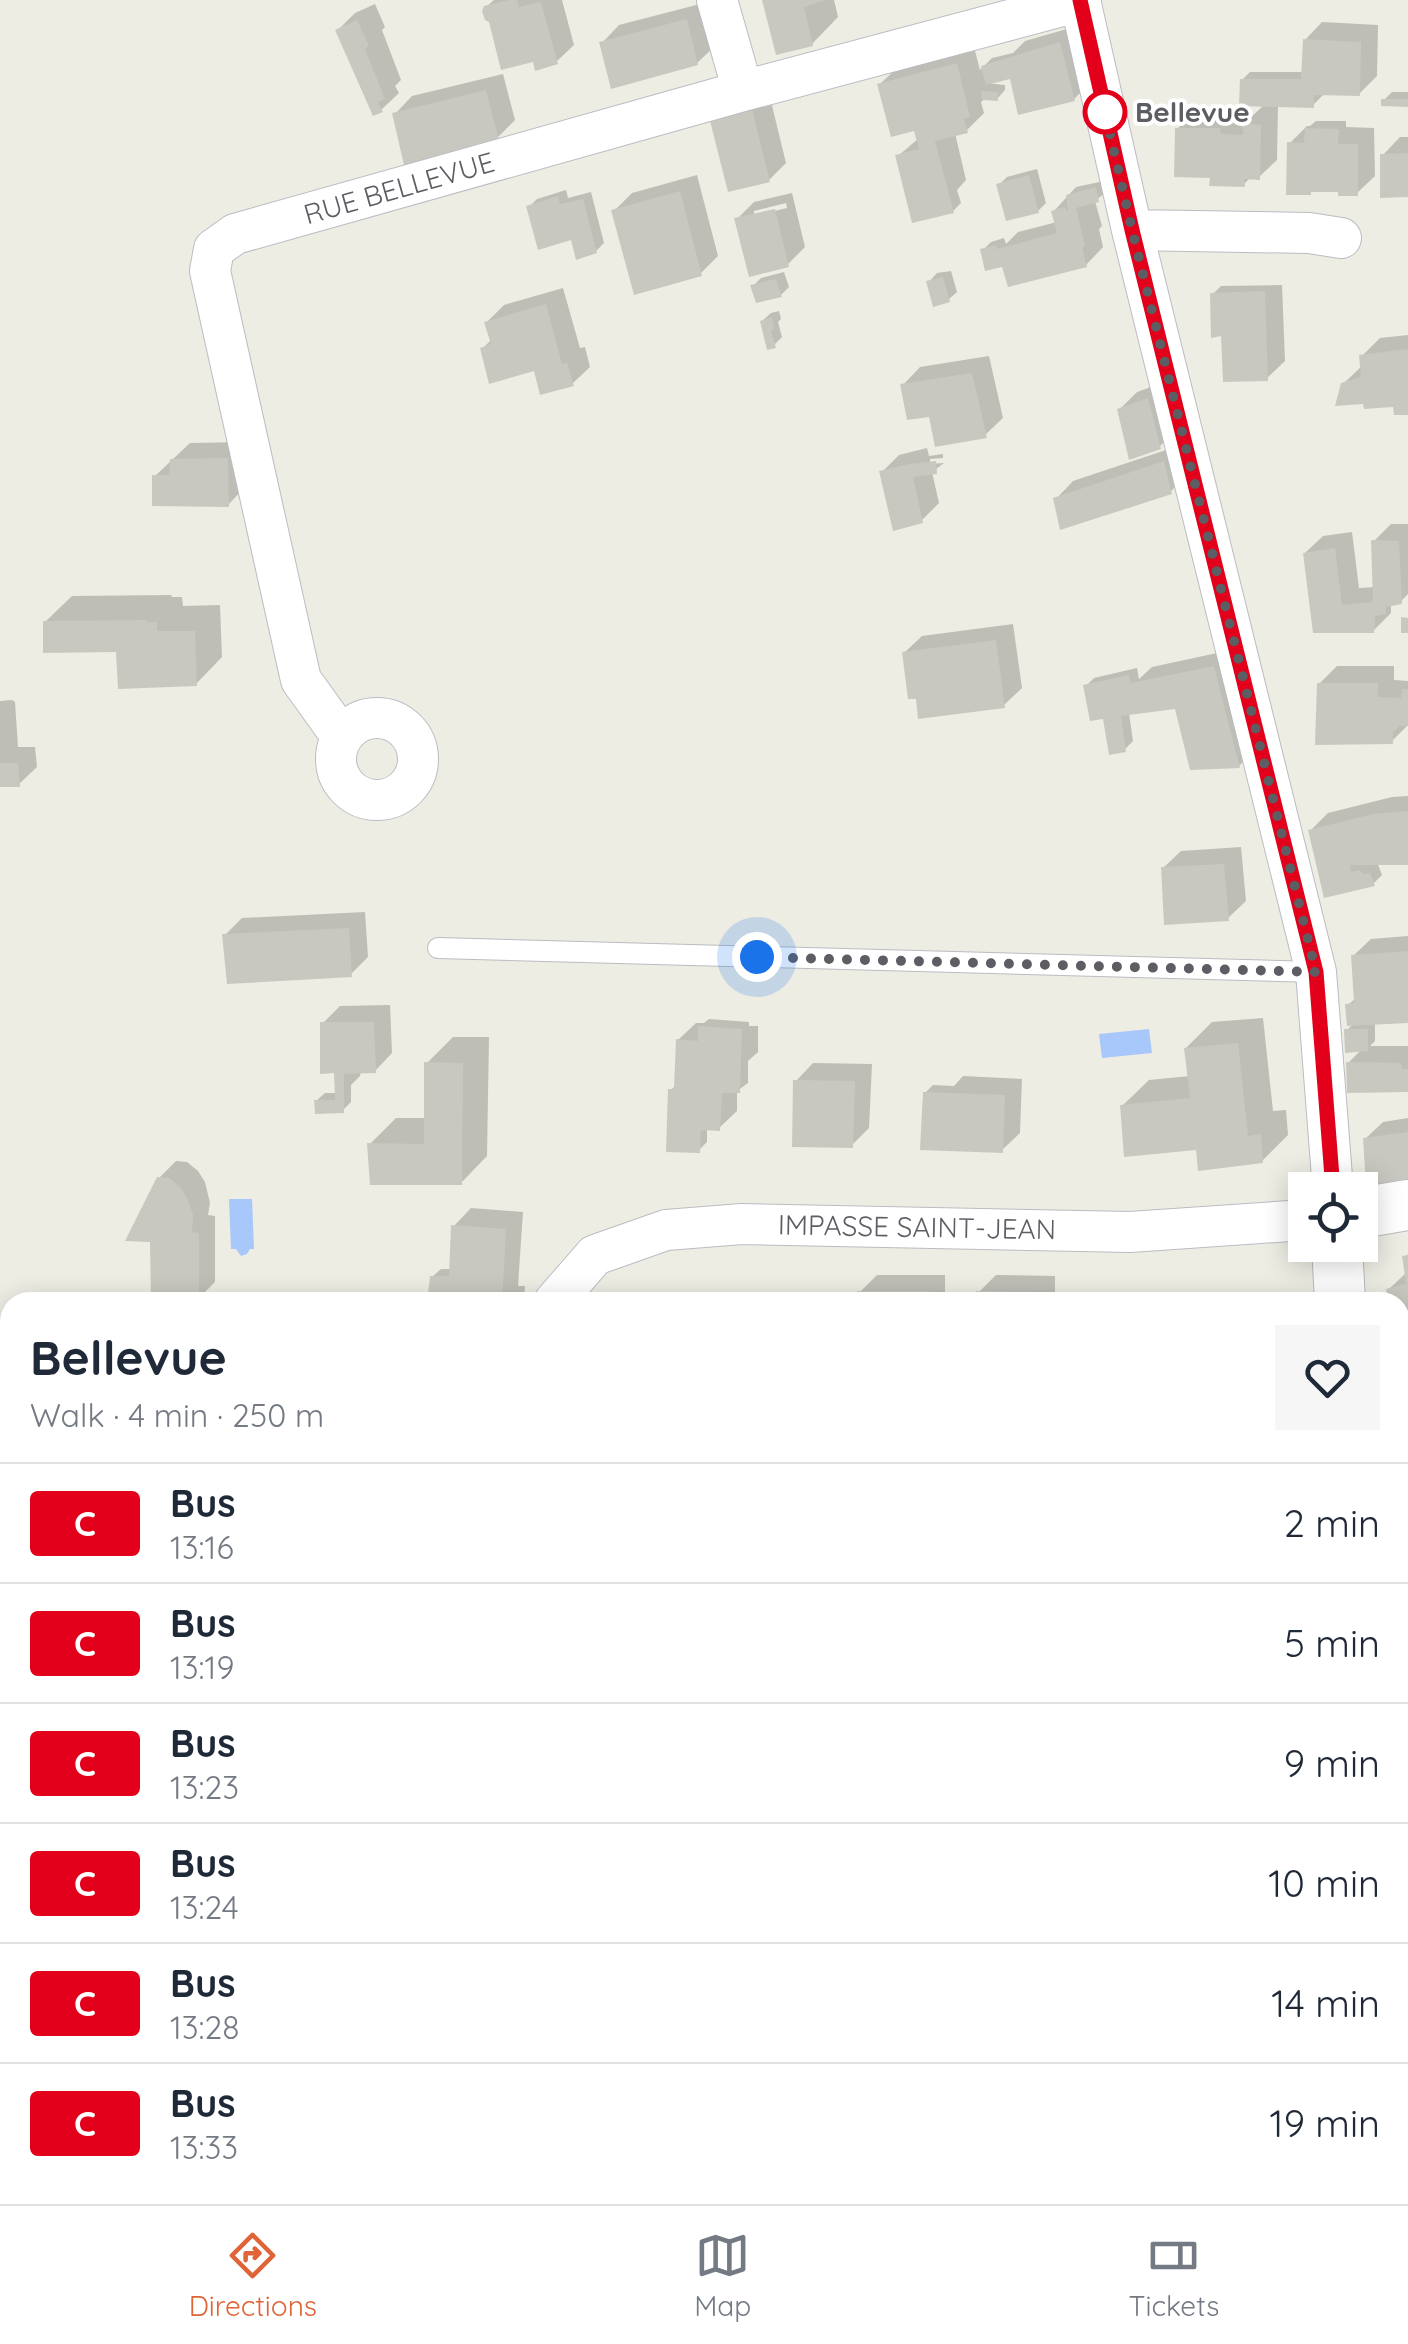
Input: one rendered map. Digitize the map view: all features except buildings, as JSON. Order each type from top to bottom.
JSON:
[{"type":"street","points":[[717,0],[743,91]]},
{"type":"street","points":[[1080,0],[1132,230],[1316,972],[1332,1172]]},
{"type":"street","name":"RUE BELLEVUE","points":[[342,737],[301,680],[210,271],[214,248],[235,234],[1080,0]]},
{"type":"street","points":[[1132,230],[1309,233],[1341,238]]},
{"type":"street","points":[[1378,1210],[1408,1205]]},
{"type":"street","name":"IMPASSE SAINT-JEAN","points":[[563,1292],[594,1256],[666,1230],[742,1224],[1130,1232],[1288,1221]]},
{"type":"street","points":[[1337,1262],[1339,1292]]},
{"type":"lane","points":[[438,948],[1316,972]]},
{"type":"water","points":[[1149,1029],[1152,1053],[1102,1058],[1099,1034]]},
{"type":"water","points":[[229,1199],[252,1199],[254,1249],[241,1256],[231,1249]]},
{"type":"bus line","name":"C","points":[[1080,0],[1132,230],[1316,972],[1332,1172]]},
{"type":"place","name":"Bellevue","points":[[1105,112]]},
{"type":"route","points":[[757,957],[1316,972],[1105,112]]}]
